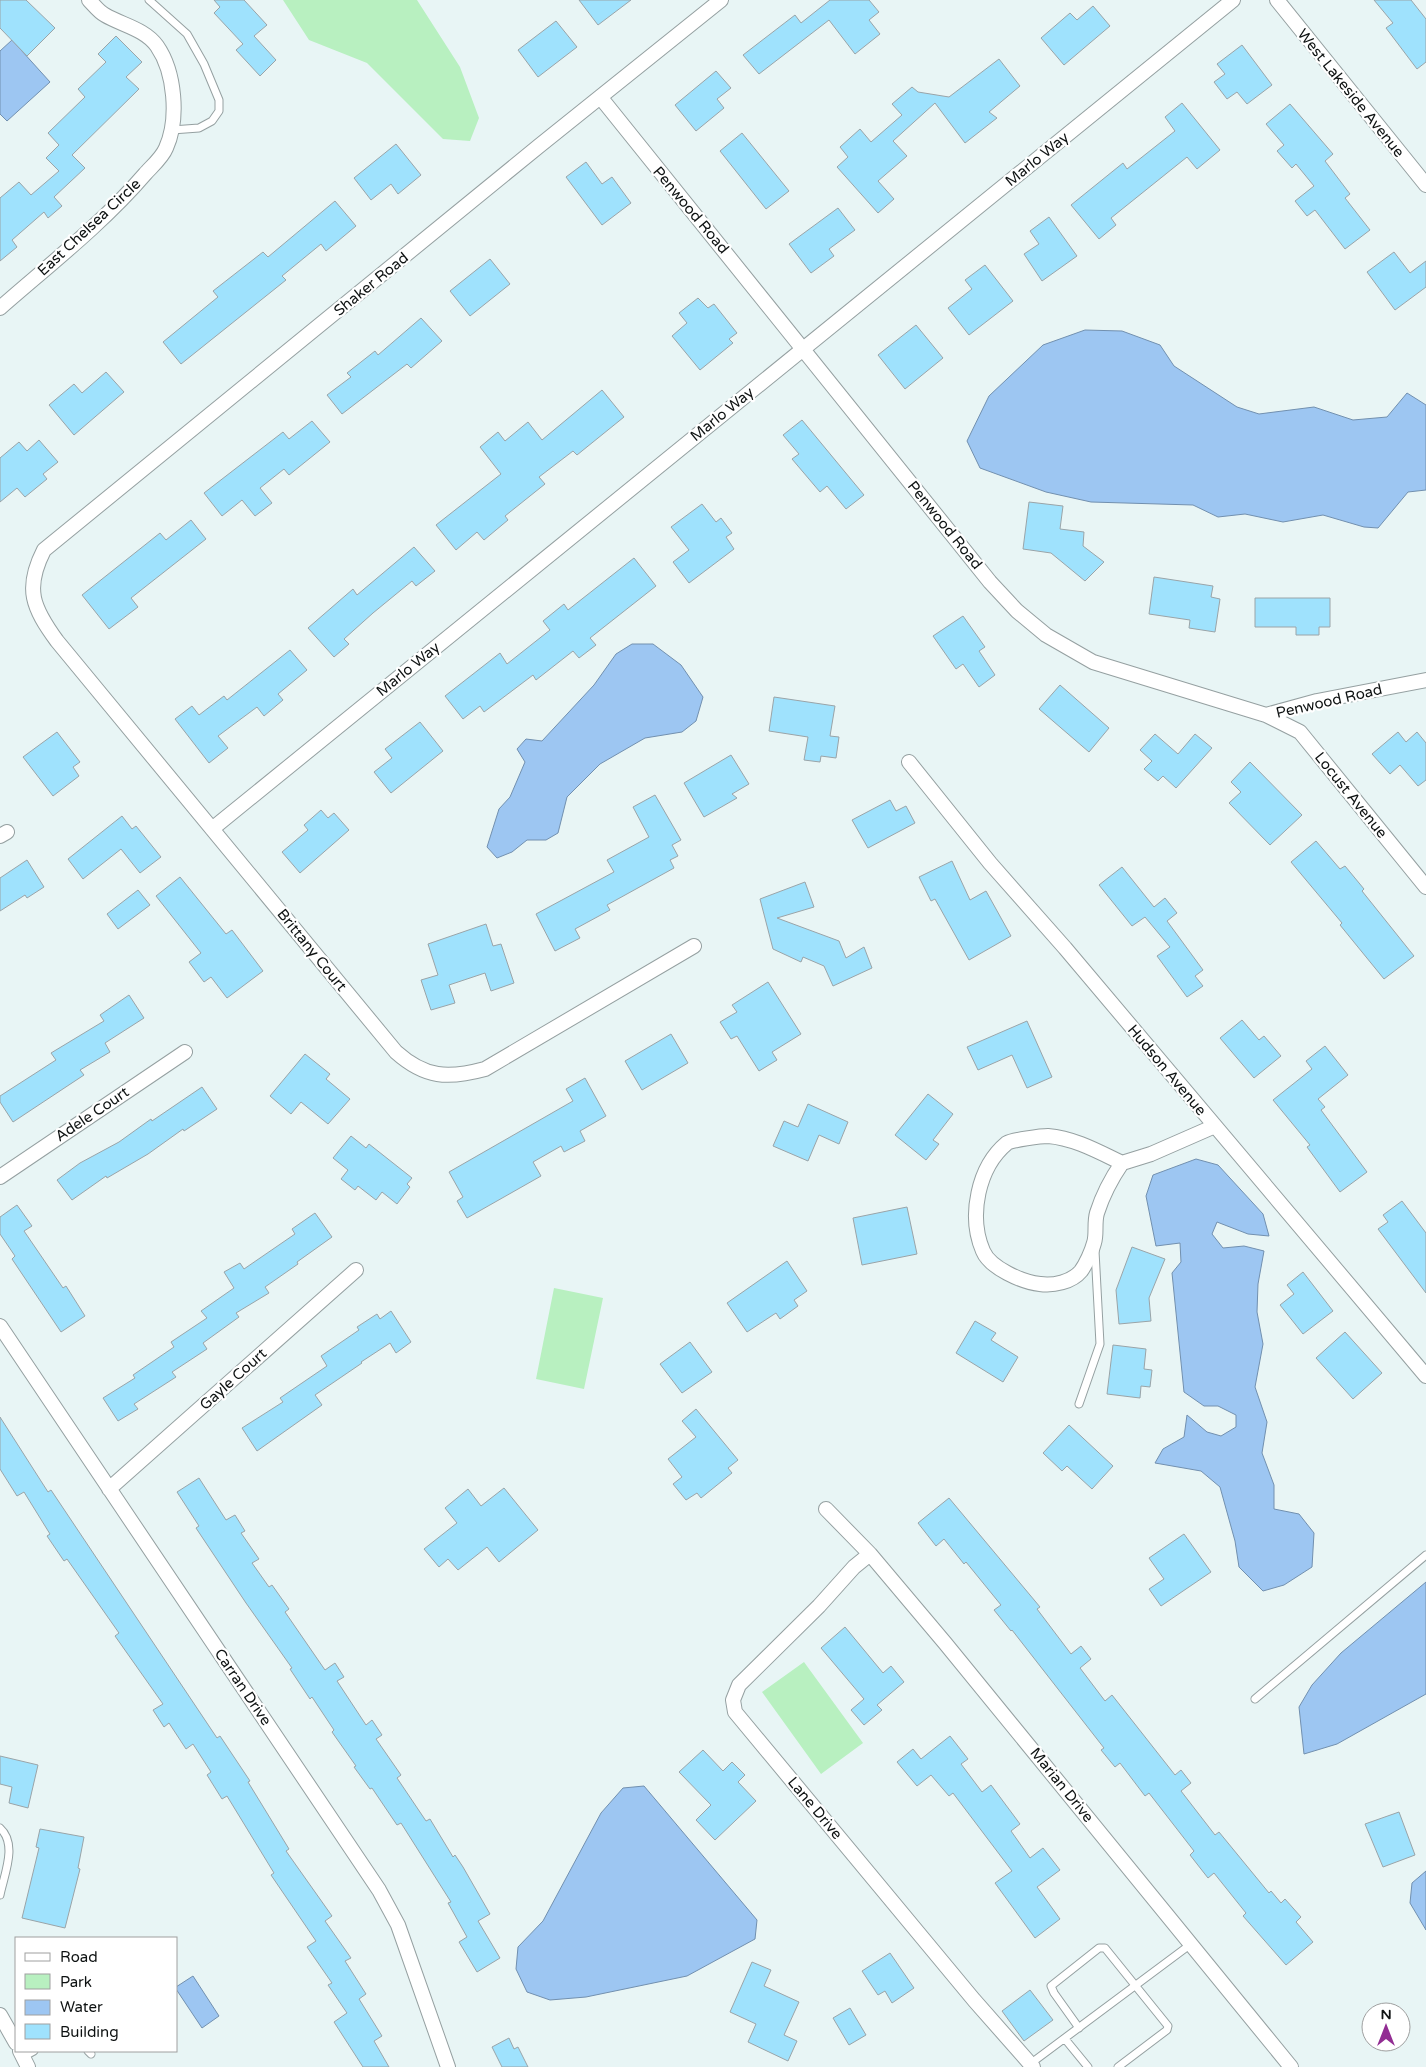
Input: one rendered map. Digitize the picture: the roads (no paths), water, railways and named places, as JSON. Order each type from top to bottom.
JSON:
[{"type":"street","name":"East Chelsea Circle","points":[[0,308],[130,192],[166,150],[172,130],[174,98],[171,79],[166,61],[156,45],[141,32],[104,15],[88,0]]},
{"type":"street","name":"Shaker Road","points":[[34,577],[44,550],[538,146],[601,98],[721,0]]},
{"type":"street","name":"Marlo Way","points":[[212,829],[1233,0]]},
{"type":"street","name":"West Lakeside Avenue","points":[[1277,0],[1426,185]]},
{"type":"street","name":"Penwood Road","points":[[601,98],[990,582],[1017,611],[1046,635],[1093,662],[1266,715],[1317,701],[1426,680]]},
{"type":"street","name":"Brittany Court","points":[[34,577],[32,597],[41,619],[396,1052],[418,1068],[439,1075],[462,1076],[484,1070],[694,946]]},
{"type":"street","name":"Locust Avenue","points":[[1266,715],[1300,732],[1426,887]]},
{"type":"street","name":"Hudson Avenue","points":[[909,762],[990,863],[1065,948],[1425,1372]]},
{"type":"street","name":"Adele Court","points":[[0,1177],[185,1052]]},
{"type":"street","points":[[1122,1163],[1080,1143],[1047,1136],[1009,1142],[990,1162],[978,1192],[976,1223],[983,1252],[1000,1269],[1029,1283],[1047,1285],[1064,1282],[1081,1271],[1094,1243],[1096,1215],[1106,1187],[1122,1163],[1151,1154],[1215,1126]]},
{"type":"street","name":"Gayle Court","points":[[110,1489],[356,1270]]},
{"type":"street","name":"Carran Drive","points":[[0,1326],[379,1890],[398,1925],[448,2067]]},
{"type":"street","name":"Marian Drive","points":[[826,1509],[870,1554],[946,1643],[1291,2067]]},
{"type":"street","name":"Lane Drive","points":[[870,1554],[854,1567],[819,1606],[739,1685],[733,1700],[735,1712],[974,2000],[1032,2066]]},
{"type":"street","points":[[0,2015],[15,2041]]},
{"type":"lane","points":[[149,0],[187,34],[204,64],[219,100],[219,111],[212,122],[199,128],[172,130]]},
{"type":"lane","points":[[1079,1404],[1100,1344],[1094,1243]]},
{"type":"lane","points":[[1256,1699],[1426,1555]]},
{"type":"lane","points":[[0,1828],[8,1838],[9,1846],[0,1895]]},
{"type":"lane","points":[[1032,2066],[1079,2028],[1191,1944]]},
{"type":"lane","points":[[1079,2028],[1051,1986],[1102,1947],[1107,1949],[1168,2028],[1118,2067]]},
{"type":"lane","points":[[1065,2039],[1088,2067]]},
{"type":"water","points":[[12,40],[50,82],[7,121],[0,114],[0,51]]},
{"type":"water","points":[[1085,330],[1122,331],[1160,345],[1174,366],[1237,407],[1259,414],[1314,407],[1353,420],[1387,417],[1407,393],[1426,405],[1426,490],[1408,492],[1378,528],[1364,527],[1323,515],[1283,522],[1245,514],[1218,517],[1193,505],[1091,502],[1046,492],[980,468],[967,441],[989,396],[1043,345]]},
{"type":"water","points":[[632,644],[653,644],[681,665],[703,697],[696,721],[682,732],[645,738],[600,764],[567,797],[558,833],[546,840],[527,840],[512,852],[497,858],[487,847],[499,809],[510,797],[525,762],[517,749],[526,739],[542,741],[594,685],[616,654]]},
{"type":"water","points":[[1196,1159],[1218,1165],[1263,1214],[1269,1236],[1248,1234],[1217,1222],[1212,1234],[1223,1248],[1244,1246],[1264,1251],[1258,1284],[1257,1312],[1263,1344],[1255,1387],[1267,1422],[1262,1453],[1274,1485],[1274,1509],[1299,1514],[1314,1533],[1312,1567],[1284,1585],[1263,1591],[1239,1567],[1235,1541],[1220,1487],[1201,1471],[1155,1463],[1163,1449],[1184,1437],[1187,1415],[1207,1432],[1221,1436],[1236,1427],[1236,1415],[1218,1406],[1204,1406],[1184,1392],[1172,1273],[1181,1262],[1180,1243],[1156,1246],[1146,1196],[1153,1175]]},
{"type":"water","points":[[1426,1582],[1426,1694],[1337,1744],[1304,1754],[1299,1707],[1312,1685],[1341,1653]]},
{"type":"water","points":[[644,1786],[757,1920],[755,1939],[687,1976],[586,1997],[550,2000],[527,1992],[516,1969],[518,1947],[543,1921],[601,1813],[623,1788]]},
{"type":"water","points":[[1426,1871],[1426,1930],[1410,1903],[1412,1883]]},
{"type":"water","points":[[193,1976],[219,2016],[202,2028],[178,1992],[178,1986]]}]
